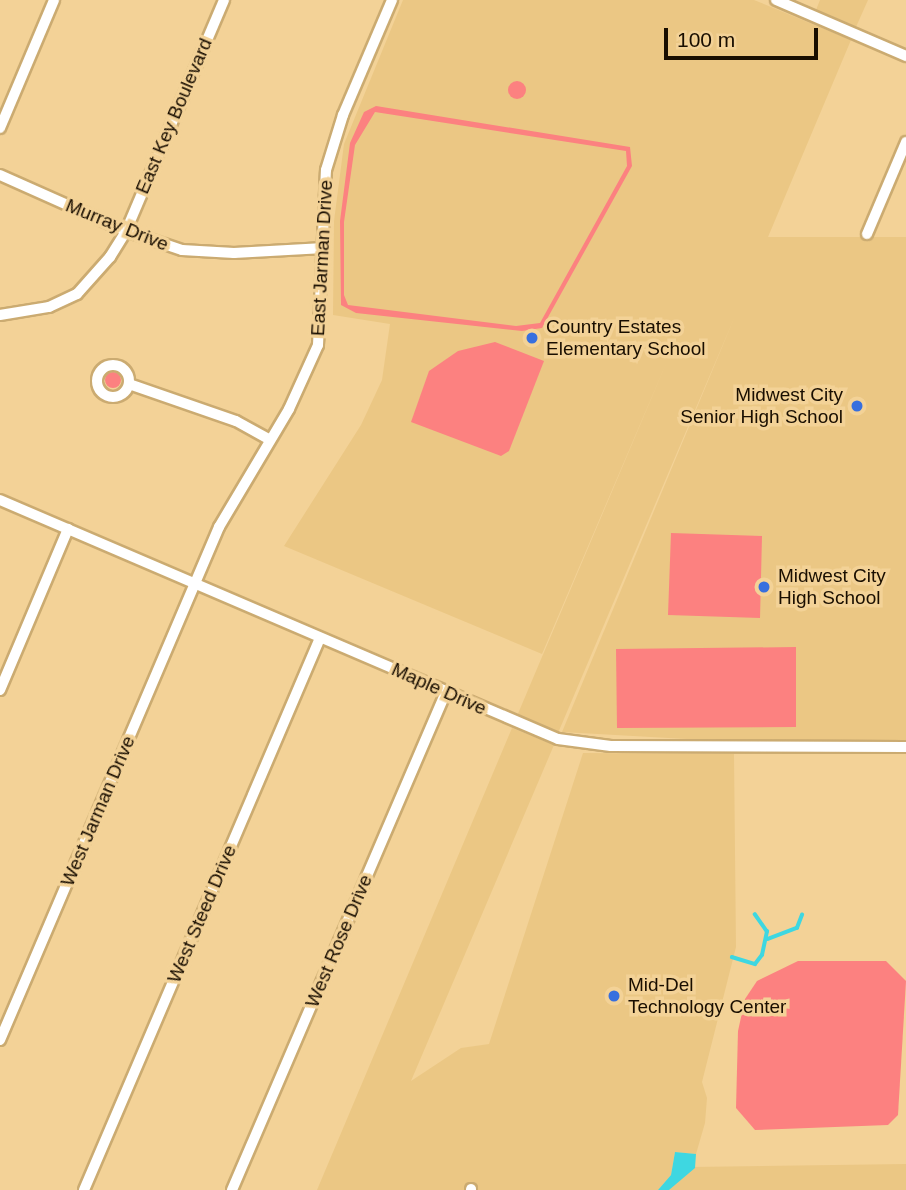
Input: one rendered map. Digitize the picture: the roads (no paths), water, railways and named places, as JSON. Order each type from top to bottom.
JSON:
[{"type":"street","points":[[0,128],[54,0]]},
{"type":"street","name":"East Key Boulevard","points":[[0,315],[49,307],[77,294],[126,232],[224,0]]},
{"type":"street","name":"East Jarman Drive","points":[[195,582],[219,527],[289,409],[318,345],[324,248],[324,188],[332,144],[392,0]]},
{"type":"street","points":[[776,0],[906,57]]},
{"type":"street","points":[[867,234],[906,142]]},
{"type":"street","name":"Murray Drive","points":[[0,175],[126,232],[162,245],[210,253],[324,248]]},
{"type":"street","points":[[129,384],[236,421],[269,439]]},
{"type":"street","name":"Maple Drive","points":[[0,500],[558,739],[592,746],[906,747]]},
{"type":"street","points":[[0,690],[68,529]]},
{"type":"street","name":"West Jarman Drive","points":[[0,1040],[195,582]]},
{"type":"street","name":"West Steed Drive","points":[[84,1190],[320,638]]},
{"type":"street","name":"West Rose Drive","points":[[232,1190],[446,692]]},
{"type":"water","points":[[675,1152],[696,1154],[695,1168],[669,1190],[658,1190],[671,1175]]},
{"type":"waterway","points":[[732,957],[755,964],[762,955],[767,932],[755,915]]},
{"type":"waterway","points":[[768,939],[797,928],[802,915]]},
{"type":"place","name":"Country Estates Elementary School","points":[[532,338]]},
{"type":"place","name":"Midwest City Senior High School","points":[[857,406]]},
{"type":"place","name":"Midwest City High School","points":[[764,587]]},
{"type":"place","name":"Mid-Del Technology Center","points":[[614,996]]}]
